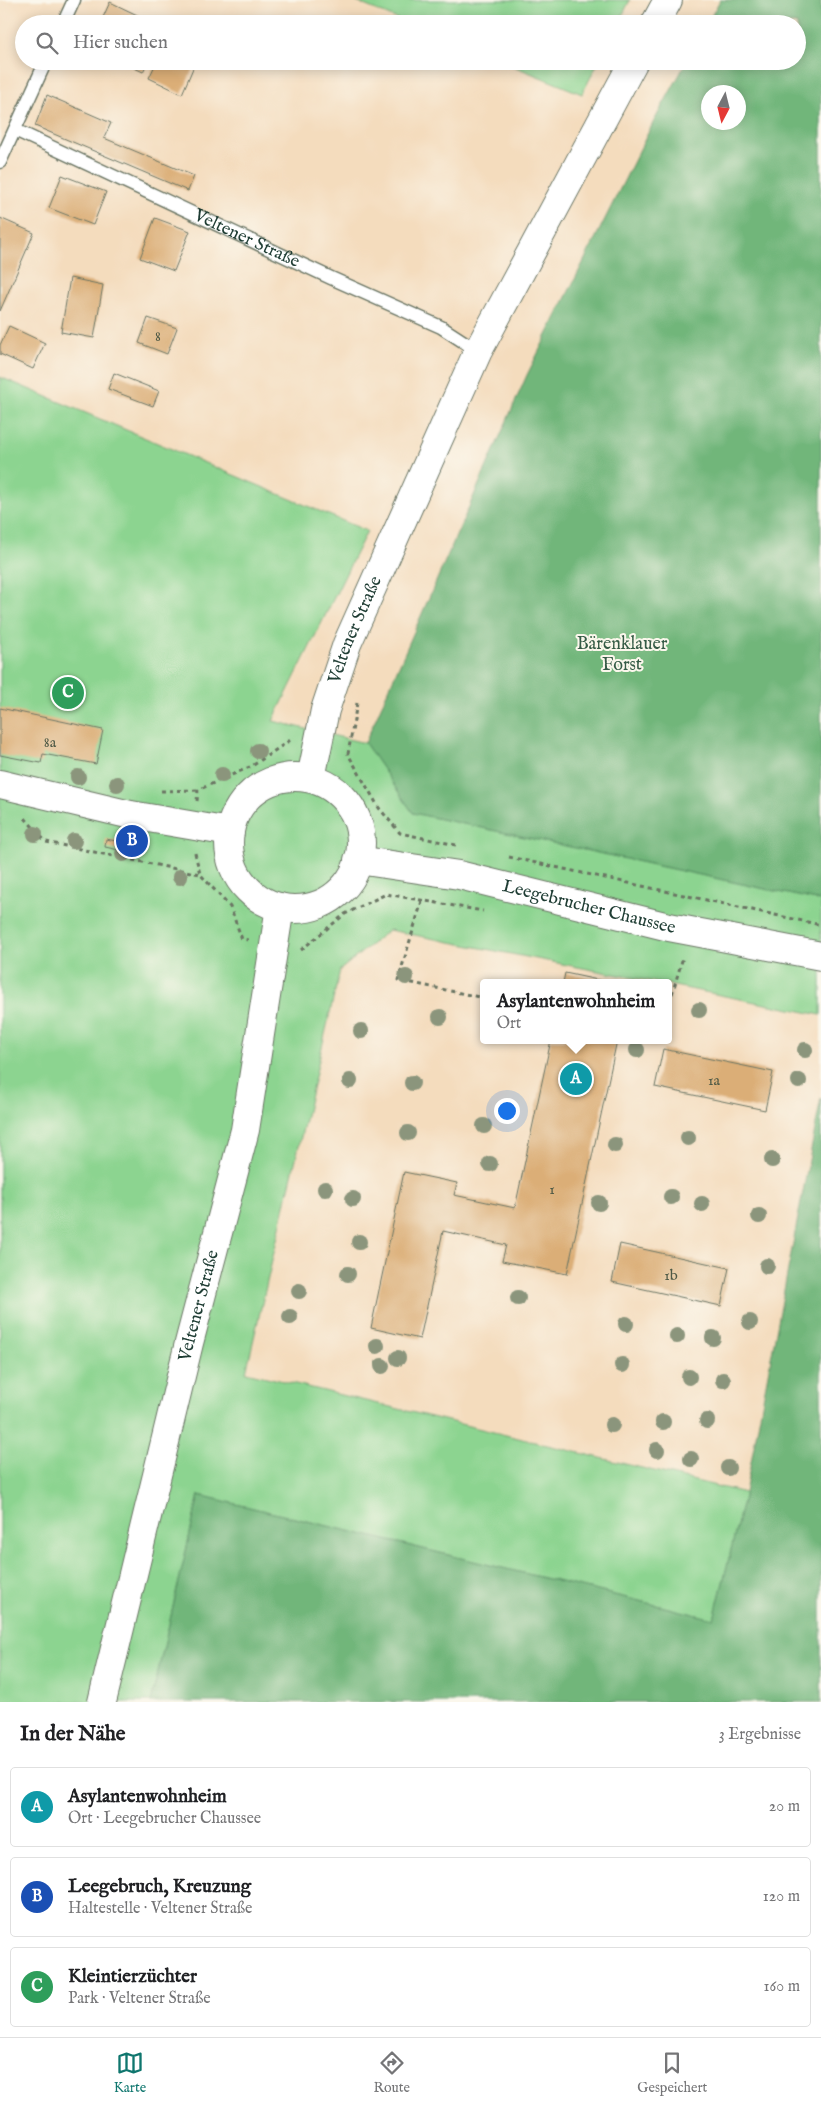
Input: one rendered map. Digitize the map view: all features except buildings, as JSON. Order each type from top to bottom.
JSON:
[{"type":"main road","points":[[660,15],[668,0]]},
{"type":"main road","name":"Veltener Straße","points":[[312,778],[324,710],[347,644],[478,351],[629,70]]},
{"type":"main road","points":[[290,777],[312,778],[330,786],[345,800],[356,817],[361,836],[358,860],[352,876],[344,887],[321,904],[301,909],[280,907],[261,900],[246,888],[235,871],[229,852],[230,832],[236,811],[250,794],[268,782],[290,777]]},
{"type":"main road","points":[[0,784],[131,815],[230,832]]},
{"type":"main road","name":"Leegebrucher Chaussee","points":[[358,860],[459,875],[669,927],[821,956]]},
{"type":"main road","name":"Veltener Straße","points":[[102,1702],[189,1343],[245,1130],[280,907]]},
{"type":"lane","points":[[67,15],[74,0]]},
{"type":"lane","points":[[0,162],[42,70]]},
{"type":"lane","name":"Veltener Straße","points":[[15,130],[331,278],[441,327],[478,351]]},
{"type":"path","points":[[358,702],[348,754],[379,808],[400,833],[457,846]]},
{"type":"path","points":[[196,804],[198,790],[252,766],[290,738]]},
{"type":"path","points":[[17,816],[25,818],[46,842],[200,874]]},
{"type":"path","points":[[194,851],[200,874],[230,907],[242,939],[252,941]]},
{"type":"path","points":[[504,856],[821,925]]},
{"type":"path","points":[[297,949],[302,950],[345,914],[386,894]]},
{"type":"path","points":[[422,900],[398,980],[480,997]]},
{"type":"path","points":[[672,994],[684,953]]},
{"type":"green space","points":[[352,0],[630,0],[622,15],[388,15]]},
{"type":"green space","name":"Bärenklauer Forst","points":[[720,0],[821,0],[821,901],[413,813],[365,743],[527,375],[654,121],[682,70],[806,70],[806,15],[712,15]]},
{"type":"green space","points":[[523,70],[594,70],[582,94]]},
{"type":"green space","points":[[0,377],[367,531],[273,721],[365,743],[413,813],[821,901],[821,1015],[672,986],[672,979],[639,979],[389,930],[340,970],[246,1372],[745,1493],[714,1619],[199,1495],[151,1702],[0,1702]]},
{"type":"green space","points":[[821,1098],[821,1702],[151,1702],[199,1495],[714,1619],[745,1493]]},
{"type":"place","name":"Kleintierzüchter","points":[[68,693]]},
{"type":"place","name":"Leegebruch, Kreuzung","points":[[132,841]]},
{"type":"place","name":"Asylantenwohnheim","points":[[576,1079]]}]
